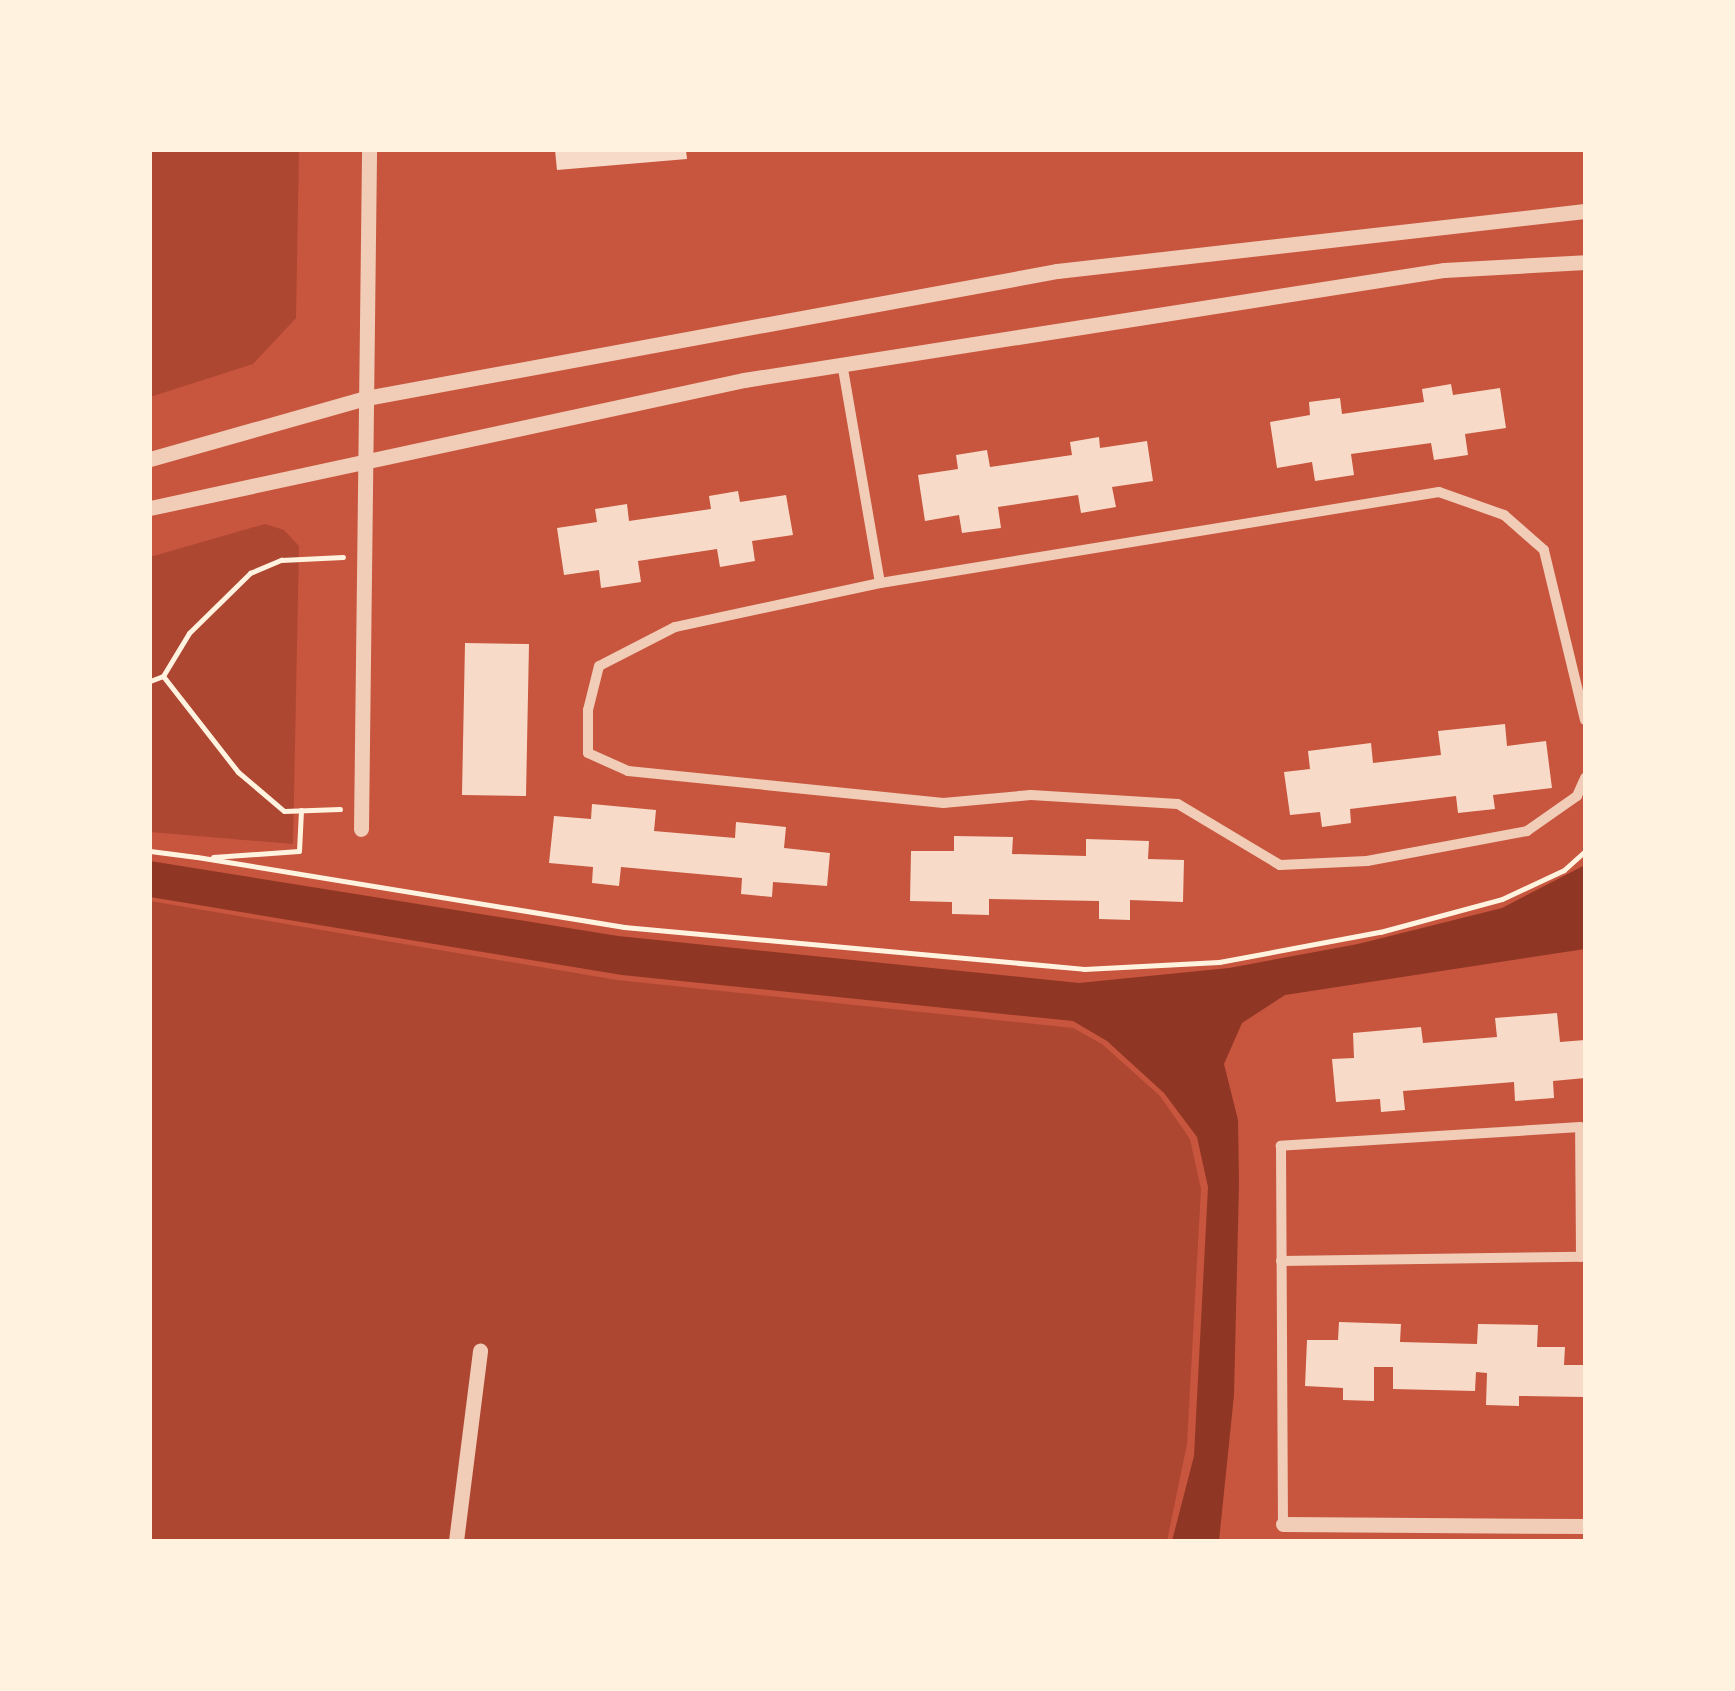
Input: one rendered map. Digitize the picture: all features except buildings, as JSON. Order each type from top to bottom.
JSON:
[{"type":"street","points":[[362,829],[368,556],[369,150]]},
{"type":"street","points":[[150,459],[366,398],[1056,271],[1585,211]]},
{"type":"street","points":[[150,508],[367,456],[842,364],[1444,270],[1585,262]]},
{"type":"street","points":[[842,364],[880,583]]},
{"type":"street","points":[[1585,720],[1544,550],[1504,514],[1440,492],[880,583],[675,626],[599,666],[588,710],[588,754],[628,771],[942,804],[1031,795],[1178,804],[1280,865],[1366,862],[1527,831],[1577,796],[1585,778]]},
{"type":"street","points":[[1282,1261],[1581,1257],[1580,1128],[1281,1146],[1283,1524],[1585,1526]]},
{"type":"street","points":[[456,1541],[480,1351]]},
{"type":"path","points":[[150,682],[163,676],[189,633],[250,574],[281,560],[368,556]]},
{"type":"path","points":[[163,676],[238,772],[284,811],[362,808]]},
{"type":"path","points":[[196,858],[299,851],[301,810]]},
{"type":"path","points":[[150,851],[624,927],[1084,969],[1219,962],[1380,932],[1502,899],[1564,870],[1585,851]]},
{"type":"shaded area","points":[[150,150],[299,150],[296,318],[253,364],[150,397]]},
{"type":"shaded area","points":[[265,524],[284,530],[299,546],[293,844],[150,832],[150,557]]},
{"type":"shaded area","points":[[150,861],[618,936],[1079,983],[1229,968],[1358,944],[1502,908],[1585,865],[1585,949],[1285,995],[1242,1023],[1224,1064],[1238,1120],[1239,1184],[1234,1395],[1219,1541],[1172,1541],[1194,1456],[1208,1187],[1197,1137],[1164,1093],[1107,1041],[1073,1021],[622,975],[150,897]]},
{"type":"shaded area","points":[[150,901],[617,980],[1073,1028],[1102,1044],[1160,1096],[1190,1139],[1201,1189],[1187,1444],[1167,1541],[150,1541]]}]
